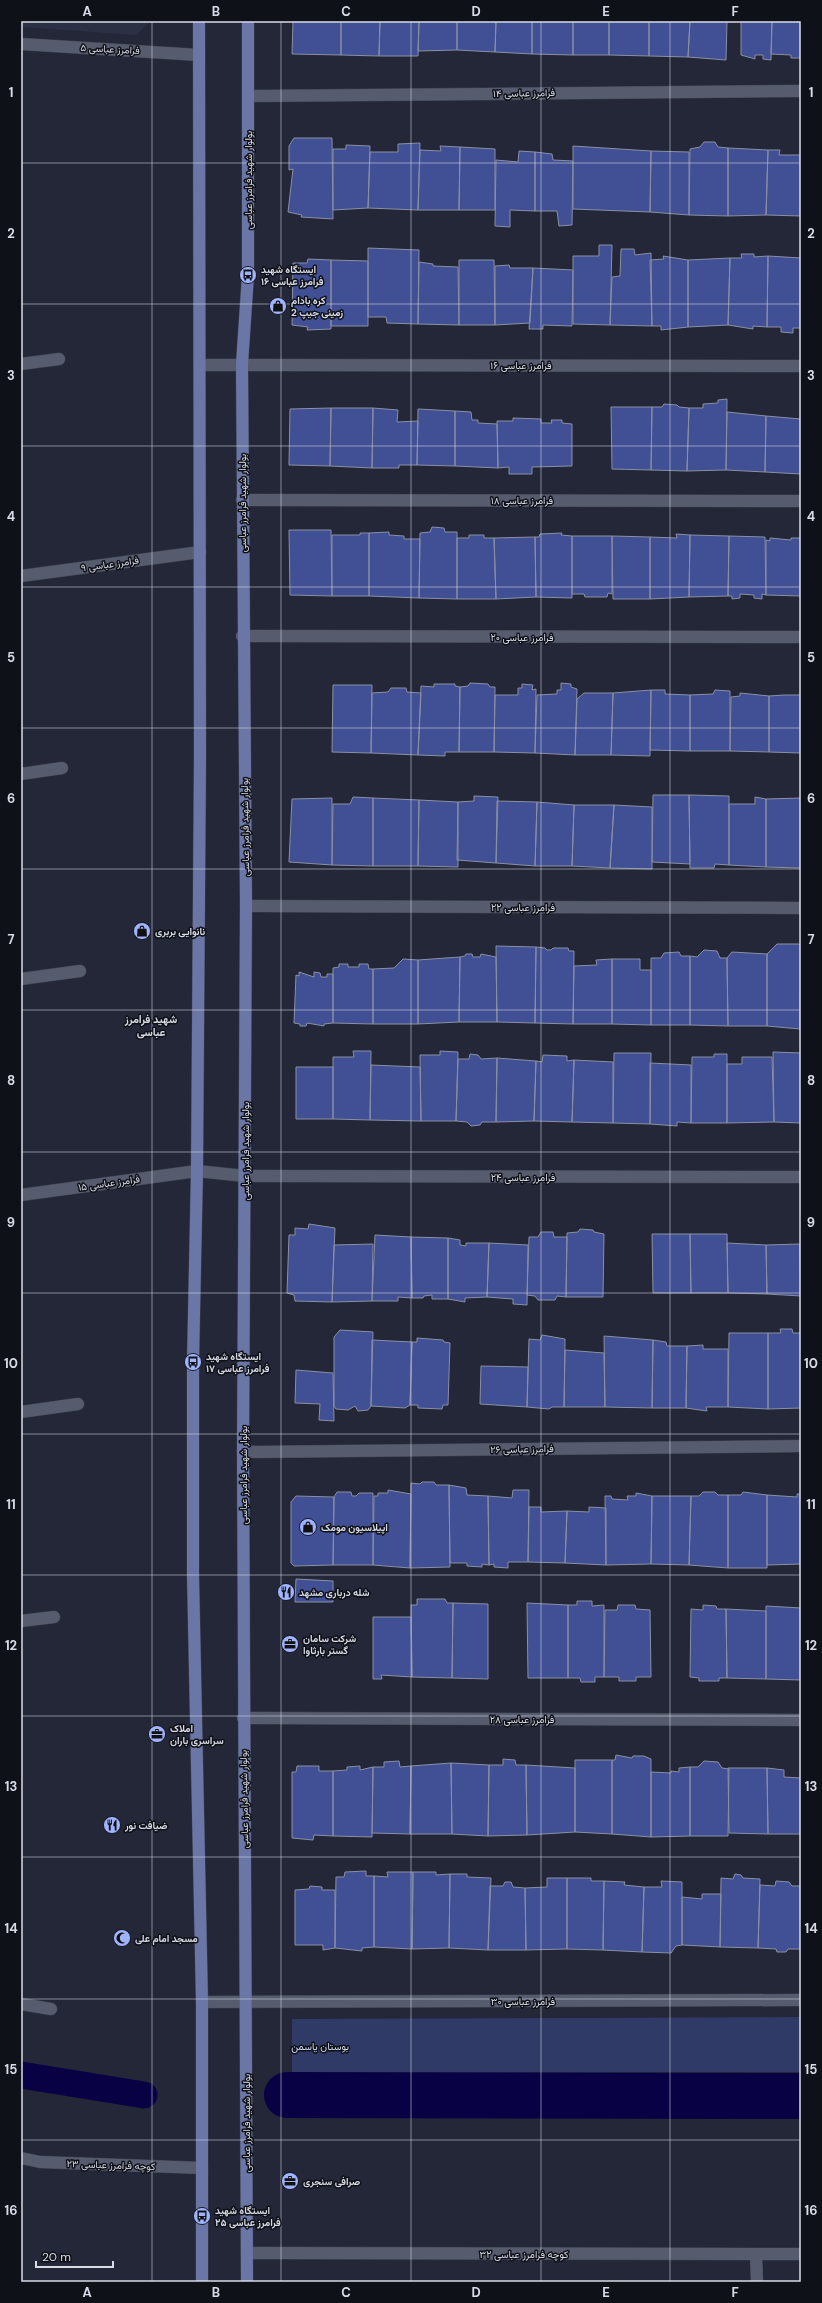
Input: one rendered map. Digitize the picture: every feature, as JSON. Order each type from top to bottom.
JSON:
[{"type":"main road","points":[[199,21],[200,552],[197,1171],[193,1362],[193,1575],[202,2002],[202,2282]]},
{"type":"main road","name":"بولوار شهید فرامرز عباسی","points":[[247,2282],[243,1718],[246,906],[242,636],[242,364],[248,275],[248,21]]},
{"type":"street","name":"فرامرز عباسی ۵","points":[[21,44],[199,55]]},
{"type":"street","name":"فرامرز عباسی ۱۴","points":[[248,96],[801,91]]},
{"type":"street","points":[[21,364],[59,359]]},
{"type":"street","name":"فرامرز عباسی ۱۶","points":[[200,365],[801,366]]},
{"type":"street","name":"فرامرز عباسی ۱۸","points":[[242,500],[801,501]]},
{"type":"street","name":"فرامرز عباسی ۹","points":[[21,576],[200,552]]},
{"type":"street","name":"فرامرز عباسی ۲۰","points":[[242,636],[801,637]]},
{"type":"street","points":[[21,774],[62,768]]},
{"type":"street","name":"فرامرز عباسی ۲۲","points":[[246,906],[801,908]]},
{"type":"street","points":[[21,979],[80,971]]},
{"type":"street","name":"فرامرز عباسی ۱۵","points":[[21,1196],[197,1171],[245,1176]]},
{"type":"street","name":"فرامرز عباسی ۲۴","points":[[245,1176],[801,1177]]},
{"type":"street","points":[[21,1412],[78,1404]]},
{"type":"street","name":"فرامرز عباسی ۲۶","points":[[243,1452],[801,1446]]},
{"type":"street","points":[[21,1621],[54,1617]]},
{"type":"street","name":"فرامرز عباسی ۲۸","points":[[243,1718],[801,1720]]},
{"type":"street","name":"فرامرز عباسی ۳۰","points":[[202,2002],[801,2000]]},
{"type":"street","points":[[21,2004],[51,2009]]},
{"type":"street","name":"کوچه فرامرز عباسی ۲۳","points":[[21,2158],[40,2162],[202,2168]]},
{"type":"street","name":"کوچه فرامرز عباسی ۳۲","points":[[247,2253],[801,2254]]},
{"type":"street","points":[[756,2254],[756,2282]]},
{"type":"shaded area","points":[[21,21],[151,21],[136,35],[21,27]]},
{"type":"green space","name":"بوستان یاسمن","points":[[801,2017],[801,2072],[292,2073],[292,2019]]},
{"type":"building","points":[[293,21],[341,21],[341,55],[292,54]]},
{"type":"building","points":[[341,21],[380,21],[379,56],[341,55]]},
{"type":"building","points":[[380,21],[419,21],[418,56],[379,56]]},
{"type":"building","points":[[419,21],[457,21],[457,50],[418,51]]},
{"type":"building","points":[[457,21],[496,21],[495,52],[457,50]]},
{"type":"building","points":[[496,21],[532,21],[532,54],[495,52]]},
{"type":"building","points":[[532,21],[573,21],[573,55],[532,54]]},
{"type":"building","points":[[573,21],[609,21],[609,55],[573,55]]},
{"type":"building","points":[[609,21],[649,21],[649,56],[609,55]]},
{"type":"building","points":[[649,21],[690,21],[688,57],[649,56]]},
{"type":"building","points":[[690,21],[727,21],[726,60],[688,57]]},
{"type":"building","points":[[741,21],[772,21],[771,60],[763,59],[763,55],[755,55],[755,59],[741,55]]},
{"type":"building","points":[[772,21],[801,21],[801,58],[791,58],[791,55],[771,54]]},
{"type":"building","points":[[294,138],[332,138],[333,219],[301,217],[302,215],[288,212],[293,169],[289,170],[289,146]]},
{"type":"building","points":[[704,142],[715,142],[718,147],[728,148],[728,216],[689,215],[690,149],[700,147]]},
{"type":"building","points":[[420,143],[418,210],[368,208],[370,152],[398,152],[398,144]]},
{"type":"building","points":[[346,145],[370,146],[368,208],[333,210],[333,149],[346,149]]},
{"type":"building","points":[[440,146],[460,147],[459,210],[418,210],[420,150],[441,151]]},
{"type":"building","points":[[573,146],[651,151],[650,212],[573,209]]},
{"type":"building","points":[[460,147],[495,149],[495,210],[459,210]]},
{"type":"building","points":[[728,148],[768,150],[766,215],[728,216]]},
{"type":"building","points":[[768,150],[780,150],[779,155],[801,155],[801,216],[766,215]]},
{"type":"building","points":[[519,151],[535,152],[535,211],[510,210],[510,227],[495,226],[496,160],[518,162]]},
{"type":"building","points":[[651,151],[689,152],[689,215],[650,212]]},
{"type":"building","points":[[535,152],[552,154],[553,160],[573,161],[572,225],[559,226],[557,211],[535,211]]},
{"type":"building","points":[[599,245],[612,245],[610,325],[573,324],[573,256],[599,256]]},
{"type":"building","points":[[368,248],[419,250],[418,324],[387,323],[386,317],[368,317]]},
{"type":"building","points":[[621,249],[634,249],[635,255],[651,253],[652,326],[610,325],[612,277],[620,276]]},
{"type":"building","points":[[741,254],[754,254],[754,257],[768,256],[767,327],[753,326],[753,329],[728,325],[730,258],[742,258]]},
{"type":"building","points":[[663,256],[688,260],[688,327],[661,330],[661,326],[652,326],[650,260],[664,259]]},
{"type":"building","points":[[768,256],[801,258],[801,328],[793,328],[793,333],[781,332],[781,327],[767,327]]},
{"type":"building","points":[[730,258],[728,325],[688,327],[688,260]]},
{"type":"building","points":[[308,259],[331,260],[331,329],[307,330],[308,327],[292,325],[293,263],[307,263]]},
{"type":"building","points":[[331,260],[368,261],[368,326],[331,326]]},
{"type":"building","points":[[459,260],[494,260],[495,325],[459,325]]},
{"type":"building","points":[[419,262],[433,264],[433,266],[458,267],[459,325],[418,324]]},
{"type":"building","points":[[509,265],[510,268],[533,268],[530,323],[495,325],[495,266]]},
{"type":"building","points":[[533,268],[573,270],[572,326],[543,325],[543,329],[529,329]]},
{"type":"building","points":[[727,399],[726,470],[687,471],[689,408],[703,408],[703,404],[718,403],[718,400]]},
{"type":"building","points":[[664,404],[689,408],[687,471],[651,470],[652,407],[662,407]]},
{"type":"building","points":[[611,407],[652,407],[651,470],[612,469]]},
{"type":"building","points":[[331,408],[373,408],[372,468],[330,466]]},
{"type":"building","points":[[331,408],[330,466],[289,465],[290,409]]},
{"type":"building","points":[[373,408],[398,410],[397,422],[418,421],[417,465],[399,465],[399,468],[372,468]]},
{"type":"building","points":[[418,409],[455,411],[455,466],[417,465]]},
{"type":"building","points":[[455,411],[471,412],[472,420],[478,420],[478,423],[497,424],[498,468],[455,466]]},
{"type":"building","points":[[727,412],[766,416],[765,472],[726,470]]},
{"type":"building","points":[[766,416],[801,419],[801,474],[765,472]]},
{"type":"building","points":[[513,418],[541,419],[541,423],[552,423],[551,420],[562,420],[562,423],[572,424],[572,466],[532,467],[532,474],[509,474],[509,467],[498,468],[497,421],[513,421]]},
{"type":"building","points":[[432,527],[444,528],[445,532],[457,532],[457,599],[419,598],[420,533],[430,532]]},
{"type":"building","points":[[289,530],[331,530],[332,596],[290,595]]},
{"type":"building","points":[[389,532],[389,535],[404,536],[404,539],[420,539],[419,598],[369,596],[369,533]]},
{"type":"building","points":[[360,533],[369,533],[369,596],[332,596],[332,535],[360,535]]},
{"type":"building","points":[[562,533],[561,535],[572,536],[572,598],[536,597],[535,537],[539,537],[540,534]]},
{"type":"building","points":[[676,534],[690,535],[689,597],[650,599],[650,537],[677,538]]},
{"type":"building","points":[[469,535],[484,535],[484,538],[494,538],[496,599],[457,599],[457,538],[469,538]]},
{"type":"building","points":[[690,535],[729,536],[728,596],[689,597]]},
{"type":"building","points":[[572,536],[612,536],[612,594],[608,593],[607,597],[585,597],[584,594],[572,594]]},
{"type":"building","points":[[612,536],[650,537],[650,599],[613,599]]},
{"type":"building","points":[[729,536],[765,537],[766,595],[762,594],[762,599],[754,598],[754,595],[740,594],[740,598],[732,599],[732,596],[728,596]]},
{"type":"building","points":[[535,537],[536,597],[496,599],[494,538]]},
{"type":"building","points":[[770,538],[791,540],[791,538],[801,538],[801,596],[766,595],[766,540],[770,541]]},
{"type":"building","points":[[470,683],[488,684],[490,687],[495,687],[494,752],[459,752],[460,687],[468,686]]},
{"type":"building","points":[[561,683],[571,684],[571,687],[577,689],[575,755],[535,753],[537,695],[557,694],[557,690],[561,690]]},
{"type":"building","points":[[434,684],[455,684],[455,686],[460,687],[459,752],[445,752],[445,756],[418,755],[421,686],[434,687]]},
{"type":"building","points":[[522,684],[533,685],[532,690],[536,689],[535,753],[494,752],[495,695],[518,695],[518,688],[522,688]]},
{"type":"building","points":[[333,685],[372,685],[371,753],[332,752]]},
{"type":"building","points":[[391,688],[406,688],[407,692],[421,693],[418,755],[371,753],[372,693],[388,692]]},
{"type":"building","points":[[651,690],[650,756],[611,755],[613,693]]},
{"type":"building","points":[[651,690],[665,690],[665,694],[690,695],[690,751],[650,750]]},
{"type":"building","points":[[715,690],[730,691],[730,751],[690,751],[690,695],[713,694]]},
{"type":"building","points":[[584,693],[613,693],[611,755],[575,755],[577,699]]},
{"type":"building","points":[[740,693],[769,696],[769,752],[730,751],[731,697],[740,696]]},
{"type":"building","points":[[801,695],[801,753],[769,752],[769,696]]},
{"type":"building","points":[[653,795],[689,795],[690,864],[652,862]]},
{"type":"building","points":[[689,795],[729,796],[729,865],[715,864],[714,868],[690,868]]},
{"type":"building","points":[[474,796],[498,797],[496,863],[457,860],[458,802],[474,801]]},
{"type":"building","points":[[353,797],[373,798],[373,866],[332,865],[333,804],[350,804]]},
{"type":"building","points":[[755,797],[766,799],[766,867],[729,865],[729,804],[755,804]]},
{"type":"building","points":[[332,798],[332,865],[289,862],[292,799]]},
{"type":"building","points":[[373,798],[419,800],[418,866],[373,866]]},
{"type":"building","points":[[801,798],[801,868],[766,867],[766,799]]},
{"type":"building","points":[[419,800],[458,802],[458,867],[418,866]]},
{"type":"building","points":[[497,801],[537,802],[535,866],[496,863]]},
{"type":"building","points":[[537,802],[574,805],[572,866],[535,866]]},
{"type":"building","points":[[574,805],[614,805],[610,868],[572,866]]},
{"type":"building","points":[[614,805],[652,807],[652,869],[610,868]]},
{"type":"building","points":[[777,944],[799,944],[801,946],[800,1029],[767,1026],[767,954]]},
{"type":"building","points":[[496,946],[536,947],[535,1023],[497,1022]]},
{"type":"building","points":[[536,947],[545,948],[547,950],[551,950],[553,948],[568,948],[569,951],[574,951],[573,1024],[535,1023]]},
{"type":"building","points":[[704,950],[717,951],[720,958],[727,958],[728,1026],[690,1025],[690,956],[697,957]]},
{"type":"building","points":[[679,952],[681,956],[690,956],[690,1025],[651,1025],[651,958],[661,958],[664,953]]},
{"type":"building","points":[[732,952],[767,954],[767,1026],[728,1026],[727,958]]},
{"type":"building","points":[[466,954],[472,954],[473,957],[480,957],[481,954],[496,957],[497,1022],[459,1022],[460,957],[465,956]]},
{"type":"building","points":[[460,957],[459,1022],[418,1024],[418,960]]},
{"type":"building","points":[[403,959],[418,960],[418,1024],[373,1024],[373,969],[394,968]]},
{"type":"building","points":[[612,959],[640,959],[640,970],[651,970],[651,1025],[612,1024]]},
{"type":"building","points":[[612,959],[612,1024],[573,1024],[574,966],[597,965],[596,960]]},
{"type":"building","points":[[339,964],[348,964],[348,967],[359,967],[359,964],[368,964],[369,969],[373,969],[373,1024],[333,1023],[333,968],[339,967]]},
{"type":"building","points":[[299,972],[314,977],[314,972],[320,973],[321,977],[327,977],[327,974],[333,974],[333,1023],[324,1024],[324,1026],[307,1023],[306,1026],[300,1026],[300,1024],[294,1023],[296,975],[299,976]]},
{"type":"building","points":[[353,1051],[371,1051],[370,1120],[333,1119],[333,1057],[354,1057]]},
{"type":"building","points":[[440,1051],[458,1052],[456,1121],[421,1121],[420,1055],[440,1055]]},
{"type":"building","points":[[773,1052],[801,1053],[801,1123],[774,1122]]},
{"type":"building","points":[[614,1053],[651,1053],[650,1124],[613,1123]]},
{"type":"building","points":[[470,1054],[478,1055],[481,1059],[497,1058],[496,1122],[482,1122],[480,1125],[471,1126],[467,1122],[456,1121],[458,1059],[469,1059]]},
{"type":"building","points":[[714,1054],[727,1054],[727,1123],[691,1123],[692,1057],[714,1057]]},
{"type":"building","points":[[543,1055],[567,1056],[567,1061],[574,1060],[572,1122],[534,1121],[536,1061],[542,1062]]},
{"type":"building","points":[[742,1057],[772,1057],[774,1122],[727,1123],[727,1064],[742,1064]]},
{"type":"building","points":[[497,1058],[536,1061],[534,1121],[496,1122]]},
{"type":"building","points":[[574,1060],[613,1062],[613,1123],[572,1122]]},
{"type":"building","points":[[650,1063],[691,1065],[691,1123],[677,1122],[677,1126],[650,1124]]},
{"type":"building","points":[[371,1065],[420,1067],[421,1121],[370,1120]]},
{"type":"building","points":[[296,1067],[333,1067],[333,1119],[296,1119]]},
{"type":"building","points":[[309,1224],[335,1228],[332,1302],[295,1301],[294,1295],[287,1293],[289,1235],[295,1235],[295,1228],[308,1229]]},
{"type":"building","points":[[580,1229],[593,1230],[594,1232],[604,1234],[603,1297],[566,1297],[567,1233],[578,1232]]},
{"type":"building","points":[[541,1232],[553,1232],[554,1237],[567,1237],[566,1297],[557,1296],[555,1300],[538,1300],[535,1296],[527,1295],[529,1237],[538,1237]]},
{"type":"building","points":[[652,1234],[690,1234],[691,1293],[653,1293]]},
{"type":"building","points":[[690,1234],[727,1234],[728,1293],[691,1293]]},
{"type":"building","points":[[375,1235],[411,1237],[412,1298],[398,1297],[398,1301],[372,1301]]},
{"type":"building","points":[[411,1237],[448,1238],[448,1299],[432,1299],[432,1295],[424,1296],[423,1298],[412,1298]]},
{"type":"building","points":[[448,1238],[460,1240],[460,1245],[466,1246],[466,1243],[489,1243],[487,1297],[465,1298],[465,1302],[448,1299]]},
{"type":"building","points":[[489,1243],[528,1245],[527,1305],[513,1304],[513,1299],[487,1297]]},
{"type":"building","points":[[727,1243],[766,1245],[767,1294],[728,1293]]},
{"type":"building","points":[[373,1244],[372,1301],[332,1302],[334,1245]]},
{"type":"building","points":[[800,1244],[801,1296],[767,1294],[766,1245]]},
{"type":"building","points":[[780,1329],[792,1329],[793,1333],[801,1333],[801,1408],[768,1409],[768,1333],[781,1333]]},
{"type":"building","points":[[340,1330],[373,1332],[371,1406],[368,1410],[358,1411],[355,1406],[348,1410],[336,1409],[334,1406],[334,1337]]},
{"type":"building","points":[[729,1333],[768,1333],[768,1409],[728,1407]]},
{"type":"building","points":[[542,1335],[565,1339],[564,1407],[552,1407],[549,1409],[527,1407],[529,1339],[540,1340]]},
{"type":"building","points":[[604,1336],[653,1340],[652,1408],[605,1407]]},
{"type":"building","points":[[417,1338],[443,1340],[444,1342],[450,1343],[448,1405],[443,1405],[442,1409],[418,1408],[418,1405],[410,1405],[412,1342],[417,1342]]},
{"type":"building","points":[[372,1340],[412,1342],[410,1405],[405,1408],[371,1406]]},
{"type":"building","points":[[653,1340],[666,1342],[667,1346],[687,1346],[686,1408],[652,1408]]},
{"type":"building","points":[[703,1345],[703,1349],[728,1349],[728,1407],[706,1407],[707,1411],[686,1408],[687,1346]]},
{"type":"building","points":[[565,1350],[604,1353],[605,1407],[564,1407]]},
{"type":"building","points":[[481,1366],[528,1367],[527,1407],[480,1404]]},
{"type":"building","points":[[296,1370],[333,1373],[334,1421],[319,1420],[320,1404],[295,1403]]},
{"type":"building","points":[[422,1482],[434,1482],[436,1485],[449,1485],[450,1567],[410,1568],[411,1483],[420,1484]]},
{"type":"building","points":[[449,1485],[466,1488],[467,1495],[488,1496],[489,1565],[482,1564],[482,1567],[467,1566],[467,1563],[450,1563]]},
{"type":"building","points":[[388,1490],[411,1494],[410,1568],[373,1565],[374,1496],[378,1496],[378,1493],[388,1493]]},
{"type":"building","points":[[513,1490],[529,1490],[528,1562],[508,1562],[508,1568],[494,1567],[494,1564],[489,1565],[488,1496],[512,1498]]},
{"type":"building","points":[[337,1492],[351,1492],[352,1496],[356,1496],[359,1493],[373,1493],[373,1565],[333,1565],[334,1497]]},
{"type":"building","points":[[703,1492],[715,1492],[718,1495],[728,1495],[728,1568],[689,1565],[691,1496],[699,1496]]},
{"type":"building","points":[[743,1492],[767,1495],[767,1568],[728,1568],[728,1495],[741,1495]]},
{"type":"building","points":[[636,1493],[652,1496],[651,1564],[606,1565],[605,1496],[611,1496],[612,1499],[628,1500],[627,1496],[636,1496]]},
{"type":"building","points":[[797,1494],[801,1494],[801,1564],[767,1565],[767,1495],[797,1497]]},
{"type":"building","points":[[296,1496],[334,1497],[333,1565],[294,1566],[291,1563],[291,1502]]},
{"type":"building","points":[[652,1496],[691,1496],[689,1565],[651,1564]]},
{"type":"building","points":[[529,1507],[541,1507],[541,1512],[567,1511],[565,1563],[528,1562]]},
{"type":"building","points":[[589,1507],[606,1508],[606,1565],[565,1563],[567,1511],[589,1512]]},
{"type":"building","points":[[296,1579],[333,1581],[333,1602],[295,1602]]},
{"type":"building","points":[[417,1599],[445,1599],[447,1603],[453,1603],[452,1678],[412,1677],[411,1605],[417,1605]]},
{"type":"building","points":[[577,1601],[592,1601],[592,1606],[604,1605],[604,1677],[595,1677],[595,1682],[581,1682],[580,1678],[568,1678],[568,1605],[577,1605]]},
{"type":"building","points":[[453,1603],[488,1604],[488,1679],[452,1678]]},
{"type":"building","points":[[527,1603],[568,1605],[568,1678],[528,1678]]},
{"type":"building","points":[[618,1605],[635,1605],[636,1609],[650,1610],[651,1677],[636,1677],[636,1681],[619,1681],[619,1677],[604,1677],[605,1610],[617,1610]]},
{"type":"building","points":[[703,1605],[716,1606],[717,1609],[726,1609],[727,1678],[719,1678],[719,1681],[699,1681],[699,1678],[690,1677],[691,1609],[703,1610]]},
{"type":"building","points":[[766,1606],[801,1608],[801,1680],[766,1679]]},
{"type":"building","points":[[726,1609],[766,1611],[766,1679],[727,1678]]},
{"type":"building","points":[[373,1617],[411,1617],[412,1677],[381,1675],[382,1679],[373,1679]]},
{"type":"building","points":[[616,1755],[632,1758],[633,1756],[644,1756],[651,1759],[651,1837],[612,1834],[612,1760],[615,1760]]},
{"type":"building","points":[[503,1759],[515,1760],[516,1765],[526,1765],[527,1835],[488,1836],[489,1765],[503,1765]]},
{"type":"building","points":[[575,1760],[612,1760],[612,1834],[575,1832]]},
{"type":"building","points":[[399,1761],[400,1767],[411,1766],[410,1834],[372,1833],[373,1767],[384,1767],[384,1762]]},
{"type":"building","points":[[704,1761],[718,1762],[722,1768],[729,1769],[728,1836],[690,1836],[690,1767],[698,1767]]},
{"type":"building","points":[[451,1763],[452,1834],[410,1834],[411,1766]]},
{"type":"building","points":[[451,1763],[489,1765],[488,1836],[452,1834]]},
{"type":"building","points":[[526,1765],[575,1768],[575,1832],[527,1835]]},
{"type":"building","points":[[297,1766],[319,1766],[319,1771],[333,1771],[333,1836],[314,1835],[313,1840],[292,1838],[292,1772],[296,1772]]},
{"type":"building","points":[[360,1766],[360,1770],[373,1767],[372,1837],[333,1836],[333,1771],[347,1770],[347,1767]]},
{"type":"building","points":[[690,1767],[690,1836],[651,1837],[651,1772],[679,1772],[679,1768]]},
{"type":"building","points":[[728,1768],[767,1768],[768,1834],[729,1833]]},
{"type":"building","points":[[767,1768],[784,1770],[784,1777],[801,1778],[801,1834],[768,1834]]},
{"type":"building","points":[[366,1871],[366,1876],[374,1876],[374,1947],[362,1948],[362,1951],[335,1948],[336,1877],[344,1877],[345,1872]]},
{"type":"building","points":[[387,1872],[413,1872],[412,1949],[374,1947],[374,1876],[388,1877]]},
{"type":"building","points":[[413,1872],[436,1872],[436,1875],[450,1874],[449,1948],[412,1949]]},
{"type":"building","points":[[450,1874],[467,1874],[467,1877],[491,1878],[488,1950],[449,1948]]},
{"type":"building","points":[[735,1874],[741,1875],[743,1878],[760,1879],[758,1948],[720,1947],[721,1878],[733,1879]]},
{"type":"building","points":[[547,1878],[567,1878],[567,1949],[526,1950],[525,1888],[547,1887]]},
{"type":"building","points":[[567,1878],[591,1878],[591,1881],[604,1881],[603,1950],[567,1949]]},
{"type":"building","points":[[604,1881],[625,1882],[624,1885],[644,1887],[642,1952],[603,1950]]},
{"type":"building","points":[[661,1881],[682,1882],[682,1945],[676,1946],[671,1953],[642,1952],[644,1887],[662,1887]]},
{"type":"building","points":[[776,1881],[789,1882],[792,1886],[801,1886],[801,1949],[788,1949],[786,1952],[777,1952],[776,1949],[758,1948],[760,1885],[775,1886]]},
{"type":"building","points":[[505,1882],[511,1882],[513,1887],[525,1888],[526,1950],[488,1950],[490,1886],[503,1886]]},
{"type":"building","points":[[310,1886],[322,1887],[322,1890],[335,1890],[335,1948],[323,1950],[323,1945],[295,1945],[295,1890],[309,1889]]},
{"type":"building","points":[[702,1894],[721,1894],[720,1947],[682,1945],[682,1897],[702,1899]]},
{"type":"waterway","points":[[21,2075],[144,2095]]},
{"type":"waterway","points":[[287,2095],[801,2096]]},
{"type":"place","name":"ایستگاه شهید فرامرز عباسی ۱۶","points":[[248,275]]},
{"type":"place","name":"کره بادام زمینی جیپ 2","points":[[278,306]]},
{"type":"place","name":"نانوایی بربری","points":[[142,931]]},
{"type":"place","name":"ایستگاه شهید فرامرز عباسی ۱۷","points":[[193,1362]]},
{"type":"place","name":"اپیلاسیون مومک","points":[[308,1527]]},
{"type":"place","name":"شله درباری مشهد","points":[[286,1592]]},
{"type":"place","name":"شرکت سامان گستر بارثاوا","points":[[290,1644]]},
{"type":"place","name":"املاک سراسری باران","points":[[157,1734]]},
{"type":"place","name":"ضیافت نور","points":[[112,1825]]},
{"type":"place","name":"مسجد امام علی","points":[[122,1938]]},
{"type":"place","name":"صرافی سنجری","points":[[290,2181]]},
{"type":"place","name":"ایستگاه شهید فرامرز عباسی ۲۵","points":[[202,2216]]},
{"type":"district","name":"شهید فرامرز عباسی","points":[[151,1025]]}]
